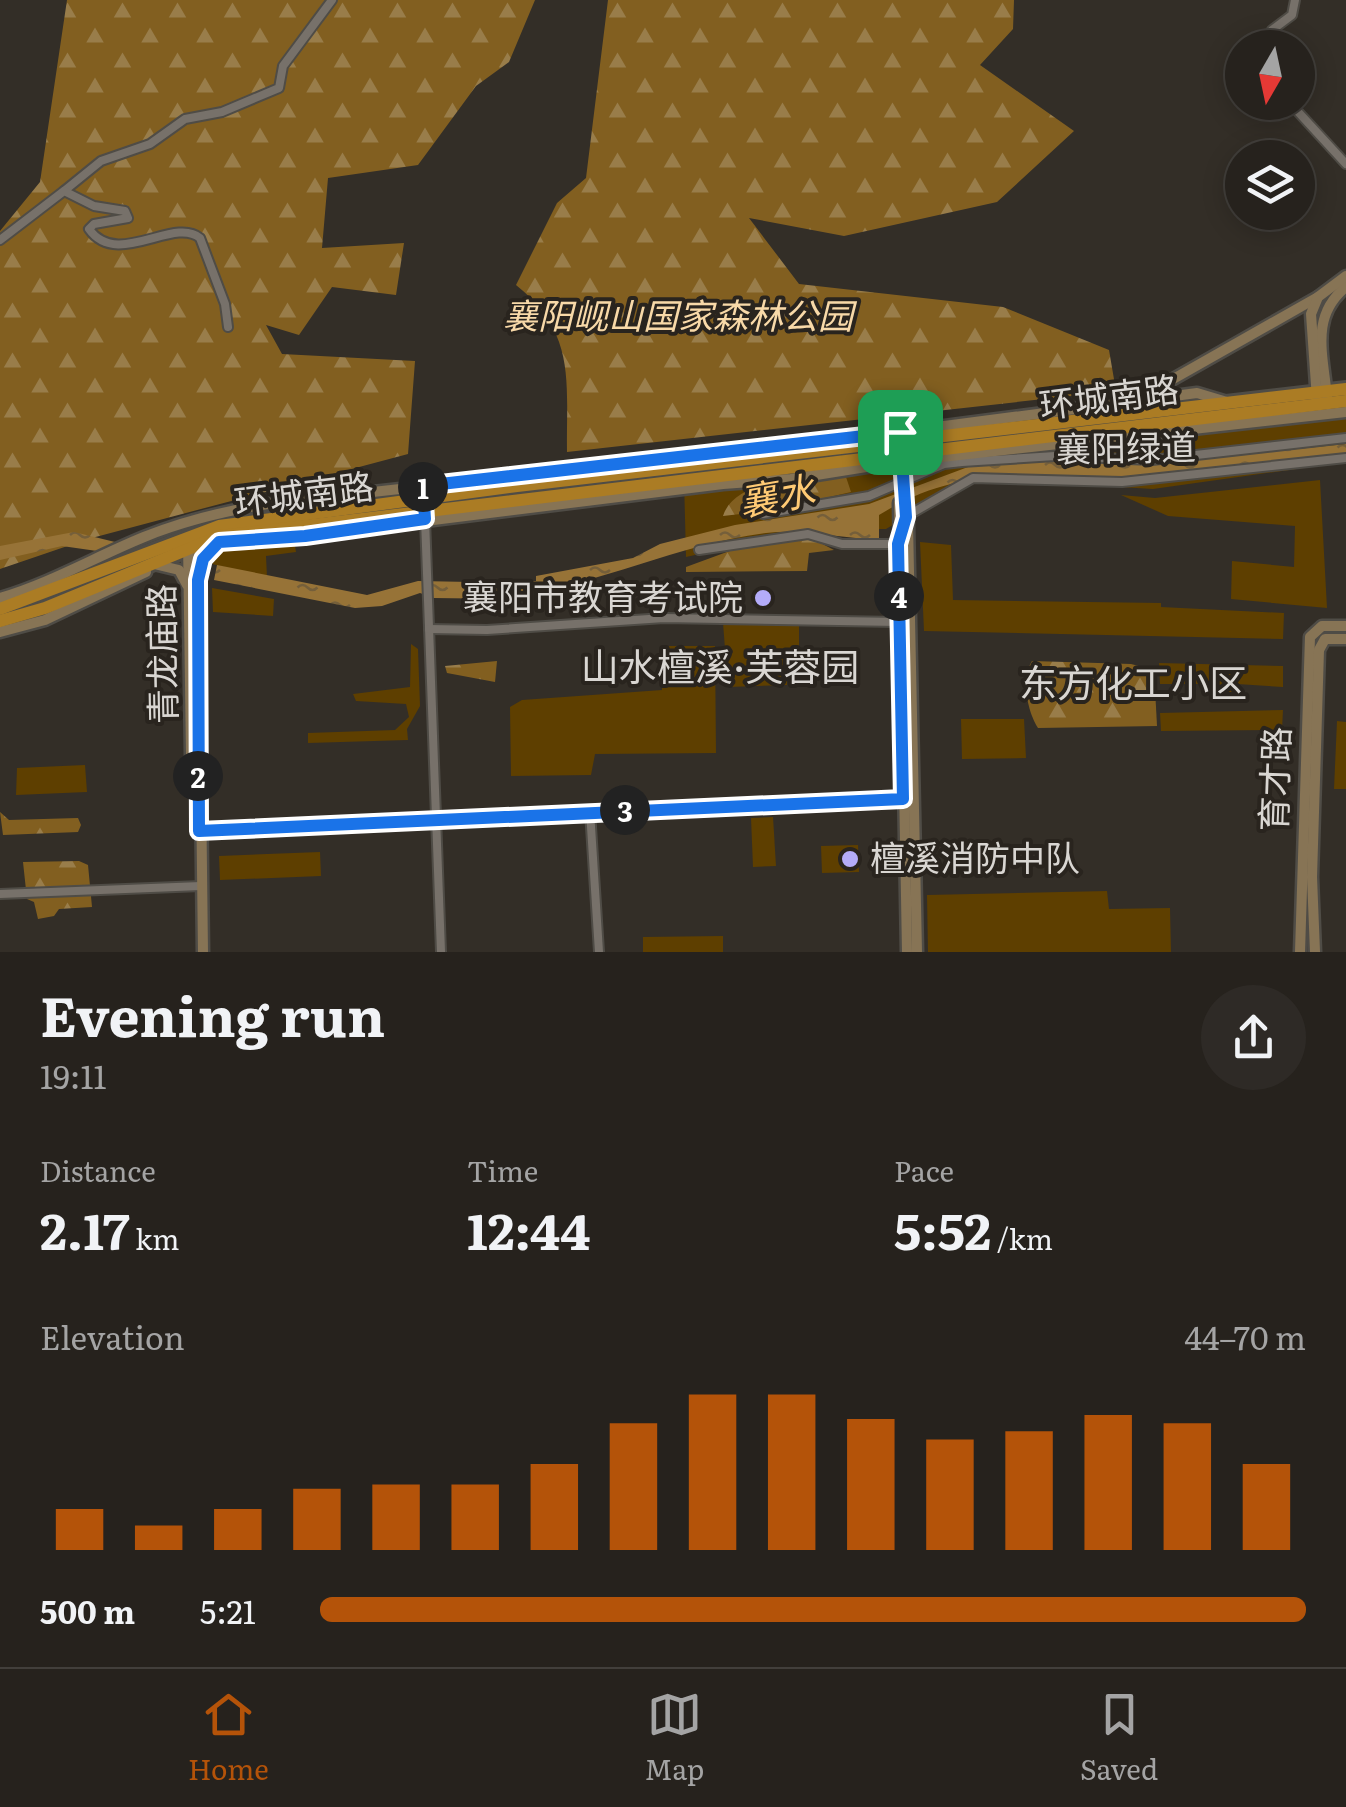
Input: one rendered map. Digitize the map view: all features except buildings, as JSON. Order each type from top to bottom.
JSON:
[{"type":"highway","name":"环城南路","points":[[0,621],[44,608],[153,564],[193,540],[424,503],[880,460],[904,446],[1126,414],[1230,402],[1336,402]]},
{"type":"highway","name":"环城南路","points":[[0,609],[193,540],[424,503],[904,446],[1336,402]]},
{"type":"street","points":[[0,240],[102,162],[150,144],[185,120],[222,112],[279,88],[284,66],[332,0]]},
{"type":"street","points":[[1272,30],[1292,15],[1295,0]]},
{"type":"street","points":[[1306,120],[1346,164]]},
{"type":"street","points":[[64,191],[70,198],[125,212],[128,218],[94,224],[89,230],[108,244],[152,242],[179,229],[192,231],[200,238],[225,304],[228,327]]},
{"type":"street","points":[[1126,414],[1139,399],[1318,298],[1346,276]]},
{"type":"street","points":[[1336,402],[1321,316],[1328,300],[1346,287]]},
{"type":"street","points":[[1318,298],[1311,314],[1336,402]]},
{"type":"street","points":[[904,446],[966,420],[1198,392],[1230,402]]},
{"type":"street","points":[[904,446],[1336,402]]},
{"type":"street","name":"襄阳绿道","points":[[765,512],[869,496],[944,464],[1055,456],[1152,460],[1346,438]]},
{"type":"street","points":[[904,446],[917,952]]},
{"type":"street","points":[[902,482],[904,446]]},
{"type":"street","name":"襄阳绿道","points":[[903,510],[973,478],[1122,482],[1346,458]]},
{"type":"street","points":[[880,460],[902,482]]},
{"type":"street","points":[[0,598],[36,588],[144,537],[216,512],[352,492],[424,503]]},
{"type":"street","points":[[219,542],[305,536],[424,503]]},
{"type":"street","points":[[424,503],[441,952]]},
{"type":"street","points":[[903,510],[898,544],[907,952]]},
{"type":"street","points":[[198,580],[203,559],[219,542],[238,533]]},
{"type":"street","points":[[698,550],[808,534],[842,544],[898,544]]},
{"type":"street","name":"青龙庙路","points":[[193,540],[198,580],[198,886]]},
{"type":"street","name":"青龙庙路","points":[[193,540],[189,590],[200,952]]},
{"type":"street","points":[[0,632],[45,620],[153,564],[179,570],[189,590]]},
{"type":"street","points":[[429,628],[487,630],[664,618],[899,622]]},
{"type":"street","name":"育才路","points":[[1300,952],[1308,650],[1314,631],[1340,626]]},
{"type":"street","name":"育才路","points":[[1315,952],[1312,877],[1319,650],[1325,640],[1346,639]]},
{"type":"street","points":[[199,831],[903,799]]},
{"type":"street","points":[[590,811],[599,952]]},
{"type":"street","points":[[0,894],[198,886]]},
{"type":"shaded area","points":[[1346,401],[1346,462],[1153,489],[973,478],[886,529],[807,530],[686,557],[684,479]]},
{"type":"shaded area","points":[[1320,480],[1327,608],[1231,599],[1232,561],[1294,567],[1295,526],[1168,516],[1121,495],[1155,498]]},
{"type":"shaded area","points":[[294,539],[296,552],[266,556],[267,577],[212,564],[223,549]]},
{"type":"shaded area","points":[[920,542],[951,545],[953,600],[1161,603],[1161,607],[1284,613],[1283,639],[924,631]]},
{"type":"shaded area","points":[[212,588],[274,599],[273,616],[213,612]]},
{"type":"shaded area","points":[[723,623],[799,625],[799,677],[787,680],[787,685],[728,687]]},
{"type":"shaded area","points":[[411,644],[418,649],[420,706],[407,729],[408,740],[308,743],[308,733],[395,730],[409,717],[406,704],[356,701],[353,694],[410,687]]},
{"type":"shaded area","points":[[661,646],[715,646],[716,753],[595,754],[591,775],[511,776],[510,707],[522,700],[662,690]]},
{"type":"shaded area","points":[[1159,663],[1283,666],[1283,687],[1237,684],[1233,692],[1216,692],[1210,684],[1160,684]]},
{"type":"shaded area","points":[[1283,710],[1282,730],[1161,731],[1160,713]]},
{"type":"shaded area","points":[[961,719],[1024,719],[1026,758],[962,759]]},
{"type":"shaded area","points":[[1337,721],[1346,722],[1346,789],[1334,789]]},
{"type":"shaded area","points":[[85,765],[87,792],[16,795],[17,768]]},
{"type":"shaded area","points":[[773,817],[776,866],[753,867],[751,818]]},
{"type":"shaded area","points":[[858,845],[859,872],[822,873],[821,846]]},
{"type":"shaded area","points":[[320,852],[321,876],[220,880],[219,856]]},
{"type":"shaded area","points":[[1107,891],[1109,909],[1170,908],[1171,952],[928,952],[927,895]]},
{"type":"shaded area","points":[[723,936],[723,952],[643,952],[643,937]]},
{"type":"green space","name":"襄阳岘山国家森林公园","points":[[67,0],[535,0],[509,62],[476,86],[418,165],[328,178],[322,248],[404,243],[396,295],[332,287],[299,335],[266,325],[282,354],[415,361],[408,454],[88,539],[0,569],[0,231],[40,182]]},
{"type":"green space","name":"襄阳岘山国家森林公园","points":[[608,0],[1014,0],[1013,29],[980,65],[1074,131],[997,202],[844,236],[749,218],[799,284],[1003,307],[1109,350],[1116,391],[567,452],[567,381],[559,341],[536,303],[516,285],[557,203],[586,178]]},
{"type":"green space","points":[[835,474],[846,477],[851,492],[779,506],[769,491],[755,498],[749,513],[723,516],[741,494],[755,488]]},
{"type":"green space","points":[[809,537],[834,550],[809,553],[807,571],[686,572],[686,567],[735,549]]},
{"type":"green space","points":[[497,661],[495,682],[447,673],[445,666]]},
{"type":"green space","points":[[1032,661],[1131,664],[1154,670],[1157,726],[1038,728],[1027,695]]},
{"type":"green space","points":[[0,812],[9,820],[78,818],[81,825],[78,832],[3,835]]},
{"type":"green space","points":[[79,861],[88,865],[92,907],[59,909],[54,916],[38,919],[34,902],[27,899],[23,862]]},
{"type":"water","name":"襄水","points":[[1346,444],[1346,455],[1180,475],[972,480],[912,497],[879,515],[879,539],[794,532],[733,538],[579,582],[517,594],[517,599],[434,598],[420,593],[382,606],[355,608],[214,580],[217,565],[367,595],[418,581],[471,582],[472,586],[536,581],[536,576],[633,558],[660,544],[735,525],[869,504],[976,464],[1016,460],[1157,463]]},
{"type":"water","points":[[74,532],[115,542],[97,551],[62,546],[0,560],[0,546]]},
{"type":"place","name":"襄阳市教育考试院","points":[[763,598]]},
{"type":"place","name":"檀溪消防中队","points":[[850,859]]},
{"type":"district","name":"山水檀溪·芙蓉园","points":[[720,668]]},
{"type":"district","name":"东方化工小区","points":[[1133,684]]},
{"type":"route","points":[[900,432],[906,517],[898,544],[903,799],[199,831],[198,580],[203,559],[219,542],[305,536],[425,519],[423,486],[900,432]]}]
